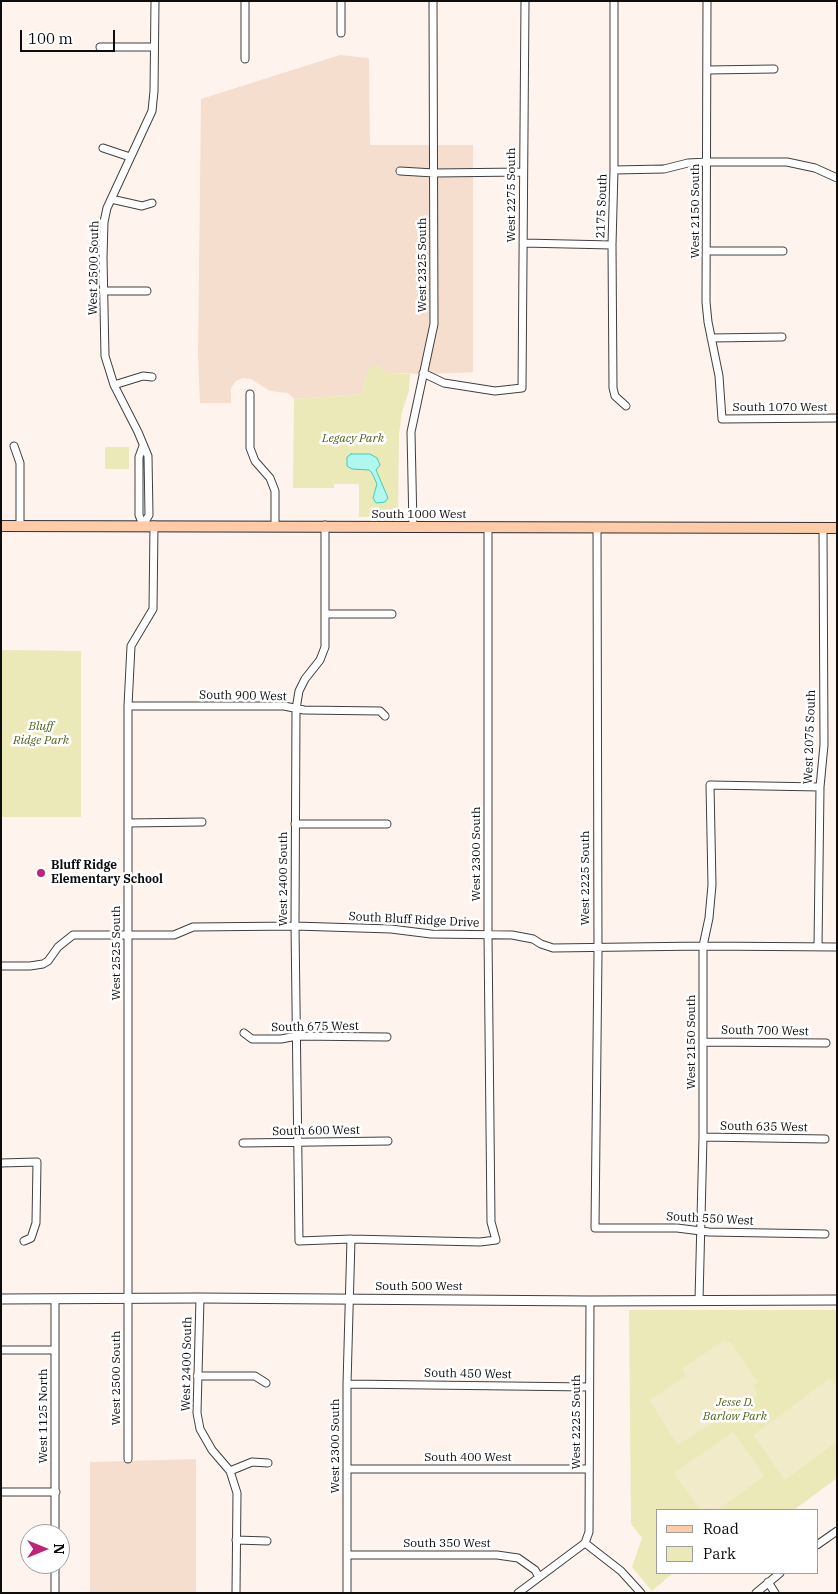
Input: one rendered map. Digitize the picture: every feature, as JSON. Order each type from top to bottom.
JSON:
[{"type":"main road","name":"South 1000 West","points":[[1,526],[276,525],[488,528],[837,528]]},
{"type":"street","name":"West 2500 South","points":[[143,525],[148,515],[148,456],[114,385],[105,356],[103,291],[104,222],[111,199],[152,111],[155,1]]},
{"type":"street","points":[[245,1],[245,59]]},
{"type":"street","points":[[341,1],[341,33]]},
{"type":"street","name":"West 2325 South","points":[[413,527],[410,476],[411,432],[434,324],[433,1]]},
{"type":"street","name":"West 2275 South","points":[[423,374],[444,383],[495,391],[522,388],[525,1]]},
{"type":"street","name":"2175 South","points":[[614,1],[613,388],[616,396],[626,406]]},
{"type":"street","name":"West 2150 South","points":[[707,1],[706,302],[718,376],[722,419]]},
{"type":"street","points":[[100,47],[153,47]]},
{"type":"street","points":[[708,70],[774,69]]},
{"type":"street","points":[[103,148],[130,157]]},
{"type":"street","points":[[614,170],[664,169],[688,163],[707,162],[787,162],[815,168],[837,178]]},
{"type":"street","points":[[400,172],[523,172]]},
{"type":"street","points":[[111,199],[142,206],[152,203]]},
{"type":"street","points":[[524,243],[612,244]]},
{"type":"street","points":[[707,251],[783,251]]},
{"type":"street","points":[[103,291],[147,291]]},
{"type":"street","points":[[711,338],[782,337]]},
{"type":"street","points":[[114,385],[143,376],[152,377]]},
{"type":"street","points":[[250,394],[250,448],[255,461],[270,478],[275,491],[276,525]]},
{"type":"street","name":"South 1070 West","points":[[722,419],[837,418]]},
{"type":"street","points":[[14,446],[20,463],[20,526]]},
{"type":"street","name":"West 2525 South","points":[[129,1298],[128,706],[131,646],[153,609],[154,525]]},
{"type":"street","name":"West 2400 South","points":[[325,526],[325,647],[320,660],[305,679],[299,691],[296,709],[295,926],[299,1241],[351,1239]]},
{"type":"street","name":"West 2300 South","points":[[348,1593],[347,1384],[351,1239],[480,1242],[496,1240],[491,1222],[488,934],[488,528]]},
{"type":"street","name":"West 2225 South","points":[[595,1228],[598,947],[597,528]]},
{"type":"street","name":"West 2075 South","points":[[818,947],[820,787],[824,745],[823,528]]},
{"type":"street","points":[[326,614],[392,614]]},
{"type":"street","name":"South 900 West","points":[[128,706],[284,706],[296,709],[380,711],[385,716]]},
{"type":"street","name":"West 2150 South","points":[[698,1300],[703,1137],[703,946],[709,918],[712,885],[710,785],[820,787]]},
{"type":"street","points":[[129,823],[202,822]]},
{"type":"street","points":[[295,824],[387,824]]},
{"type":"street","name":"South Bluff Ridge Drive","points":[[1,966],[42,964],[48,961],[58,947],[73,935],[174,935],[193,927],[295,926],[391,928],[431,934],[521,936],[553,948],[837,946]]},
{"type":"street","name":"South 675 West","points":[[244,1033],[252,1039],[282,1040],[297,1036],[387,1037]]},
{"type":"street","name":"South 700 West","points":[[703,1042],[826,1043]]},
{"type":"street","name":"South 635 West","points":[[703,1137],[825,1140]]},
{"type":"street","name":"South 600 West","points":[[243,1143],[388,1141]]},
{"type":"street","points":[[1,1163],[38,1162],[36,1223],[31,1238],[24,1241]]},
{"type":"street","name":"South 550 West","points":[[595,1228],[677,1228],[701,1232],[825,1234]]},
{"type":"street","name":"West 2500 South","points":[[128,1459],[129,1298]]},
{"type":"street","name":"West 2400 South","points":[[200,1298],[197,1414],[200,1429],[212,1450],[230,1471],[237,1493],[236,1593]]},
{"type":"street","name":"South 500 West","points":[[1,1299],[837,1300]]},
{"type":"street","name":"West 1125 North","points":[[55,1299],[55,1524]]},
{"type":"street","name":"West 2225 South","points":[[585,1543],[589,1532],[590,1301]]},
{"type":"street","points":[[1,1350],[55,1350]]},
{"type":"street","points":[[197,1376],[254,1376],[266,1383]]},
{"type":"street","name":"South 450 West","points":[[347,1384],[589,1387]]},
{"type":"street","points":[[230,1471],[252,1462],[268,1463]]},
{"type":"street","name":"South 400 West","points":[[347,1469],[588,1469]]},
{"type":"street","points":[[1,1492],[56,1492]]},
{"type":"street","points":[[818,1544],[836,1532]]},
{"type":"street","points":[[236,1540],[266,1540]]},
{"type":"street","points":[[518,1593],[585,1543],[621,1570],[641,1593]]},
{"type":"street","name":"South 350 West","points":[[348,1555],[504,1556],[518,1558],[535,1570],[539,1577]]},
{"type":"street","points":[[55,1574],[55,1593]]},
{"type":"street","points":[[756,1593],[779,1574]]},
{"type":"street","points":[[768,1582],[775,1593]]},
{"type":"shaded area","points":[[340,55],[369,58],[370,145],[473,145],[473,372],[389,373],[374,365],[366,375],[363,394],[294,399],[288,393],[270,391],[251,379],[243,378],[236,381],[231,388],[231,403],[200,403],[198,357],[201,99]]},
{"type":"shaded area","points":[[723,1341],[730,1342],[757,1381],[754,1387],[758,1394],[678,1445],[649,1400],[685,1377],[683,1368]]},
{"type":"shaded area","points":[[830,1378],[837,1388],[837,1442],[785,1480],[753,1435]]},
{"type":"shaded area","points":[[733,1432],[765,1476],[718,1509],[699,1509],[674,1473]]},
{"type":"shaded area","points":[[196,1459],[196,1593],[90,1593],[90,1462]]},
{"type":"green space","name":"Legacy Park","points":[[374,365],[389,373],[410,374],[409,391],[402,412],[399,434],[398,516],[359,517],[359,484],[334,484],[334,488],[293,488],[294,399],[363,394],[366,375],[369,368]]},
{"type":"green space","points":[[105,447],[129,447],[129,469],[105,469]]},
{"type":"green space","name":"Bluff Ridge Park","points":[[1,650],[81,651],[81,817],[1,817]]},
{"type":"green space","name":"Jesse D. Barlow Park","points":[[629,1310],[837,1310],[837,1478],[795,1509],[656,1509],[656,1574],[672,1574],[652,1591],[632,1567],[642,1538],[631,1524]]},
{"type":"water","points":[[351,454],[370,454],[377,458],[380,465],[376,470],[388,498],[385,502],[376,503],[373,498],[377,484],[369,470],[352,469],[347,466],[347,457]]},
{"type":"place","name":"Bluff Ridge Elementary School","points":[[41,873]]}]
